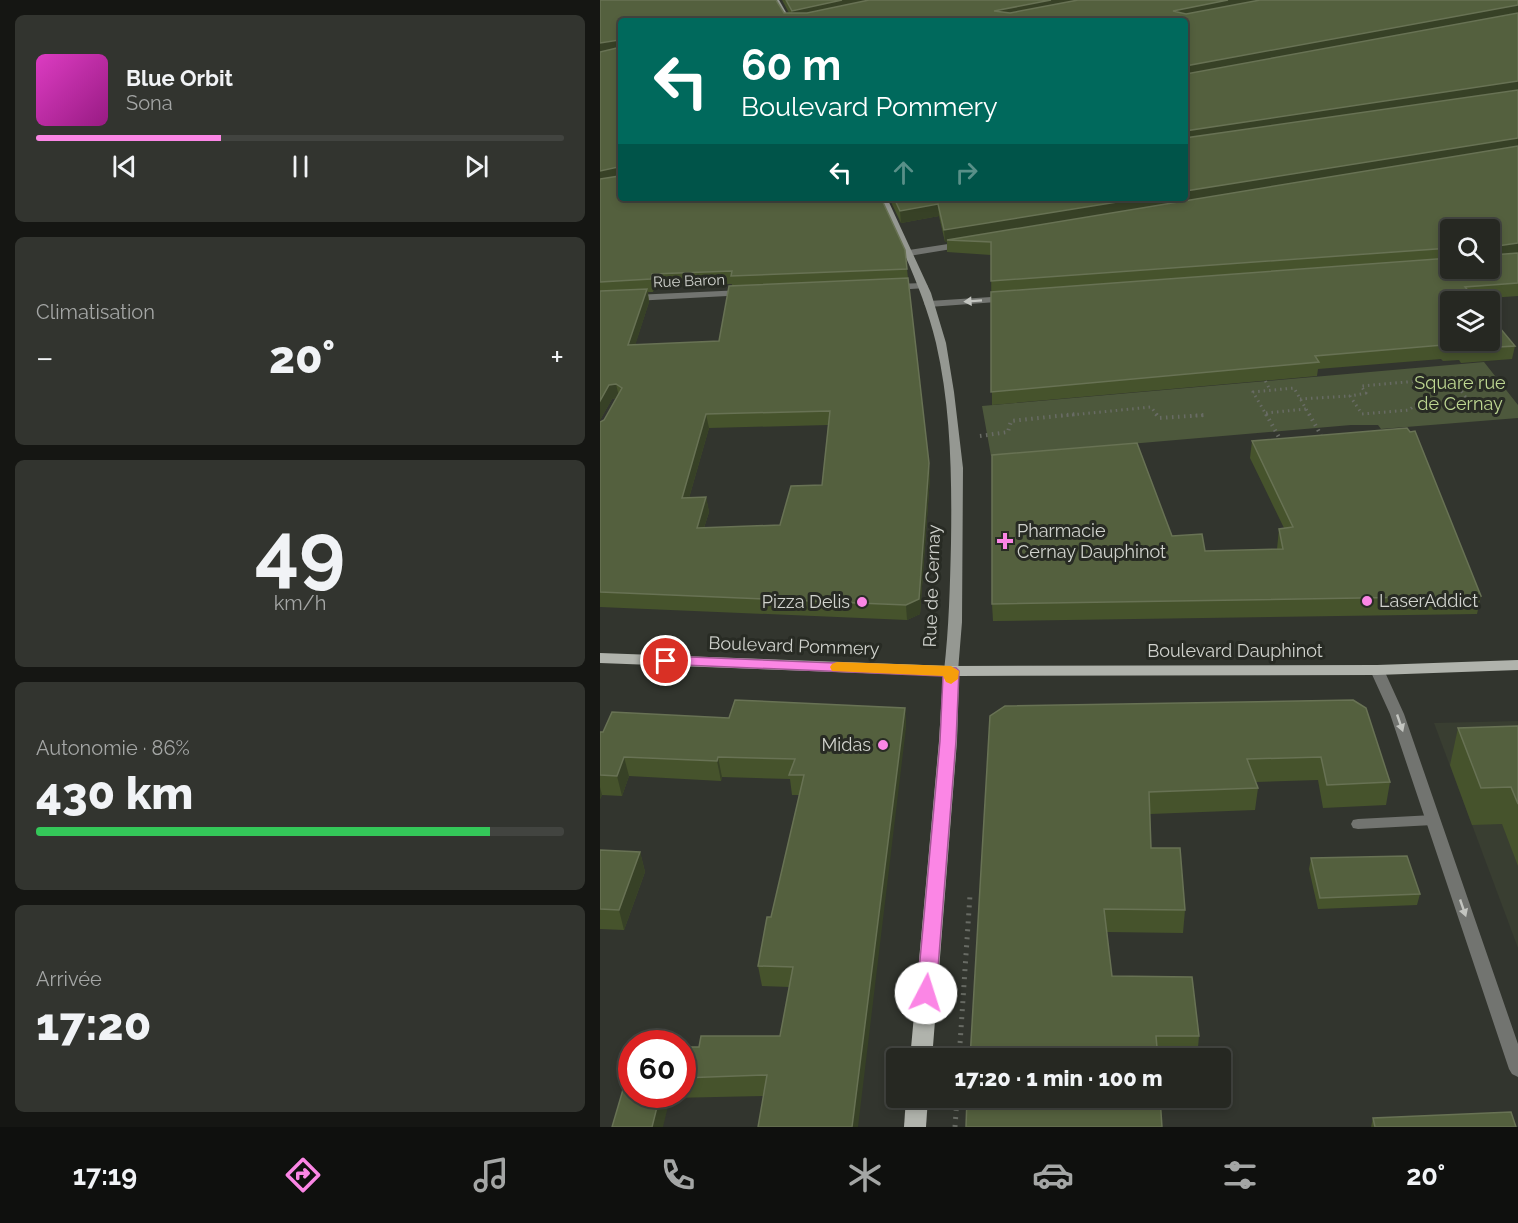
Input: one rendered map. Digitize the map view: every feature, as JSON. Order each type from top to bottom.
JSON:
[{"type":"main road","points":[[776,0],[786,18]]},
{"type":"main road","name":"Rue de Cernay","points":[[884,201],[923,286],[943,353],[958,468],[956,622],[922,1048]]},
{"type":"main road","name":"Boulevard Pommery","points":[[600,658],[951,671]]},
{"type":"main road","name":"Boulevard Dauphinot","points":[[951,671],[1377,670],[1518,665]]},
{"type":"main road","points":[[915,1127],[917,1108]]},
{"type":"street","points":[[909,253],[968,243]]},
{"type":"street","points":[[887,288],[923,286]]},
{"type":"street","name":"Rue Baron","points":[[624,298],[756,293]]},
{"type":"street","points":[[929,304],[1023,297]]},
{"type":"street","points":[[1377,670],[1397,714],[1518,1069]]},
{"type":"street","points":[[1358,824],[1433,820]]},
{"type":"path","points":[[1260,371],[1270,390]]},
{"type":"path","points":[[1300,399],[1366,393],[1361,386],[1452,378],[1467,399],[1418,403],[1409,410],[1362,414],[1350,396]]},
{"type":"path","points":[[1280,439],[1253,392],[1294,388],[1321,435]]},
{"type":"path","points":[[971,438],[1008,432],[1011,421],[1089,412],[1150,407],[1159,418],[1204,415]]},
{"type":"path","points":[[1266,414],[1306,410]]},
{"type":"path","points":[[955,1127],[956,1108]]},
{"type":"shaded area","points":[[1518,721],[1518,948],[1434,723]]},
{"type":"green space","name":"Square rue de Cernay","points":[[1484,362],[1518,405],[1518,418],[1381,429],[1378,425],[1351,425],[991,456],[982,406]]},
{"type":"building","points":[[600,0],[776,0],[784,13],[807,13],[869,0],[1051,0],[994,11],[1010,13],[1078,0],[1228,0],[1173,11],[1186,14],[1260,0],[1518,0],[1518,5],[1188,65],[1188,18],[618,18],[618,40],[600,43]]},
{"type":"building","points":[[786,0],[842,0],[792,11]]},
{"type":"building","points":[[1518,13],[1518,81],[1188,131],[1188,74]]},
{"type":"building","points":[[618,48],[618,167],[600,171],[600,52]]},
{"type":"building","points":[[1518,90],[1518,138],[1188,191],[1188,138]]},
{"type":"building","points":[[1518,146],[1518,243],[1500,246],[1500,219],[1440,219],[1440,249],[991,281],[991,242],[947,240],[1188,201]]},
{"type":"building","points":[[618,176],[618,201],[882,201],[905,250],[907,269],[731,276],[732,271],[652,274],[651,279],[600,282],[600,179]]},
{"type":"building","points":[[895,201],[1123,201],[944,230],[938,204],[900,211]]},
{"type":"building","points":[[1518,253],[1518,283],[1465,287],[1468,291],[1440,291],[1440,345],[1315,356],[1319,362],[991,392],[991,292],[1440,259],[1440,279],[1500,279],[1500,254]]},
{"type":"building","points":[[908,278],[929,463],[919,599],[906,605],[600,592],[600,422],[604,420],[622,388],[616,384],[609,385],[600,401],[600,291],[647,289],[628,345],[719,341],[729,286]],"holes":[[[830,411],[822,485],[791,486],[780,525],[697,528],[706,497],[682,498],[706,414]]]},
{"type":"building","points":[[1500,328],[1515,346],[1500,347]]},
{"type":"building","points":[[1407,428],[1410,432],[1415,431],[1481,596],[992,604],[992,455],[1137,443],[1172,536],[1202,534],[1205,551],[1283,549],[1279,529],[1293,527],[1252,441]]},
{"type":"building","points":[[735,700],[905,708],[852,1127],[758,1127],[767,1075],[696,1078],[696,1047],[699,1047],[701,1036],[780,1036],[793,967],[758,966],[767,917],[771,917],[804,775],[789,775],[795,759],[718,757],[717,761],[624,757],[617,776],[600,775],[600,732],[603,732],[612,712],[729,718]]},
{"type":"building","points":[[1353,700],[1366,708],[1390,782],[1327,785],[1321,757],[1247,759],[1258,788],[1149,792],[1151,848],[1180,848],[1185,910],[1104,909],[1112,976],[1192,977],[1199,1036],[1156,1036],[1157,1048],[971,1048],[990,716],[1005,706]]},
{"type":"building","points":[[1518,726],[1518,804],[1511,787],[1481,788],[1458,728]]},
{"type":"building","points":[[600,850],[640,852],[619,910],[600,909]]},
{"type":"building","points":[[1407,856],[1420,894],[1320,898],[1311,858]]},
{"type":"building","points":[[618,1107],[657,1108],[652,1127],[612,1127]]},
{"type":"building","points":[[967,1108],[1161,1108],[1162,1127],[966,1127]]},
{"type":"building","points":[[1511,1112],[1516,1127],[1375,1127],[1373,1118]]},
{"type":"slow traffic","points":[[837,667],[951,671],[951,679]]},
{"type":"place","name":"Pharmacie Cernay Dauphinot","points":[[1005,541]]},
{"type":"place","name":"LaserAddict","points":[[1367,601]]},
{"type":"place","name":"Pizza Delis","points":[[862,602]]},
{"type":"place","name":"Midas","points":[[883,745]]},
{"type":"route","points":[[666,661],[951,671],[948,741],[926,993]]}]
